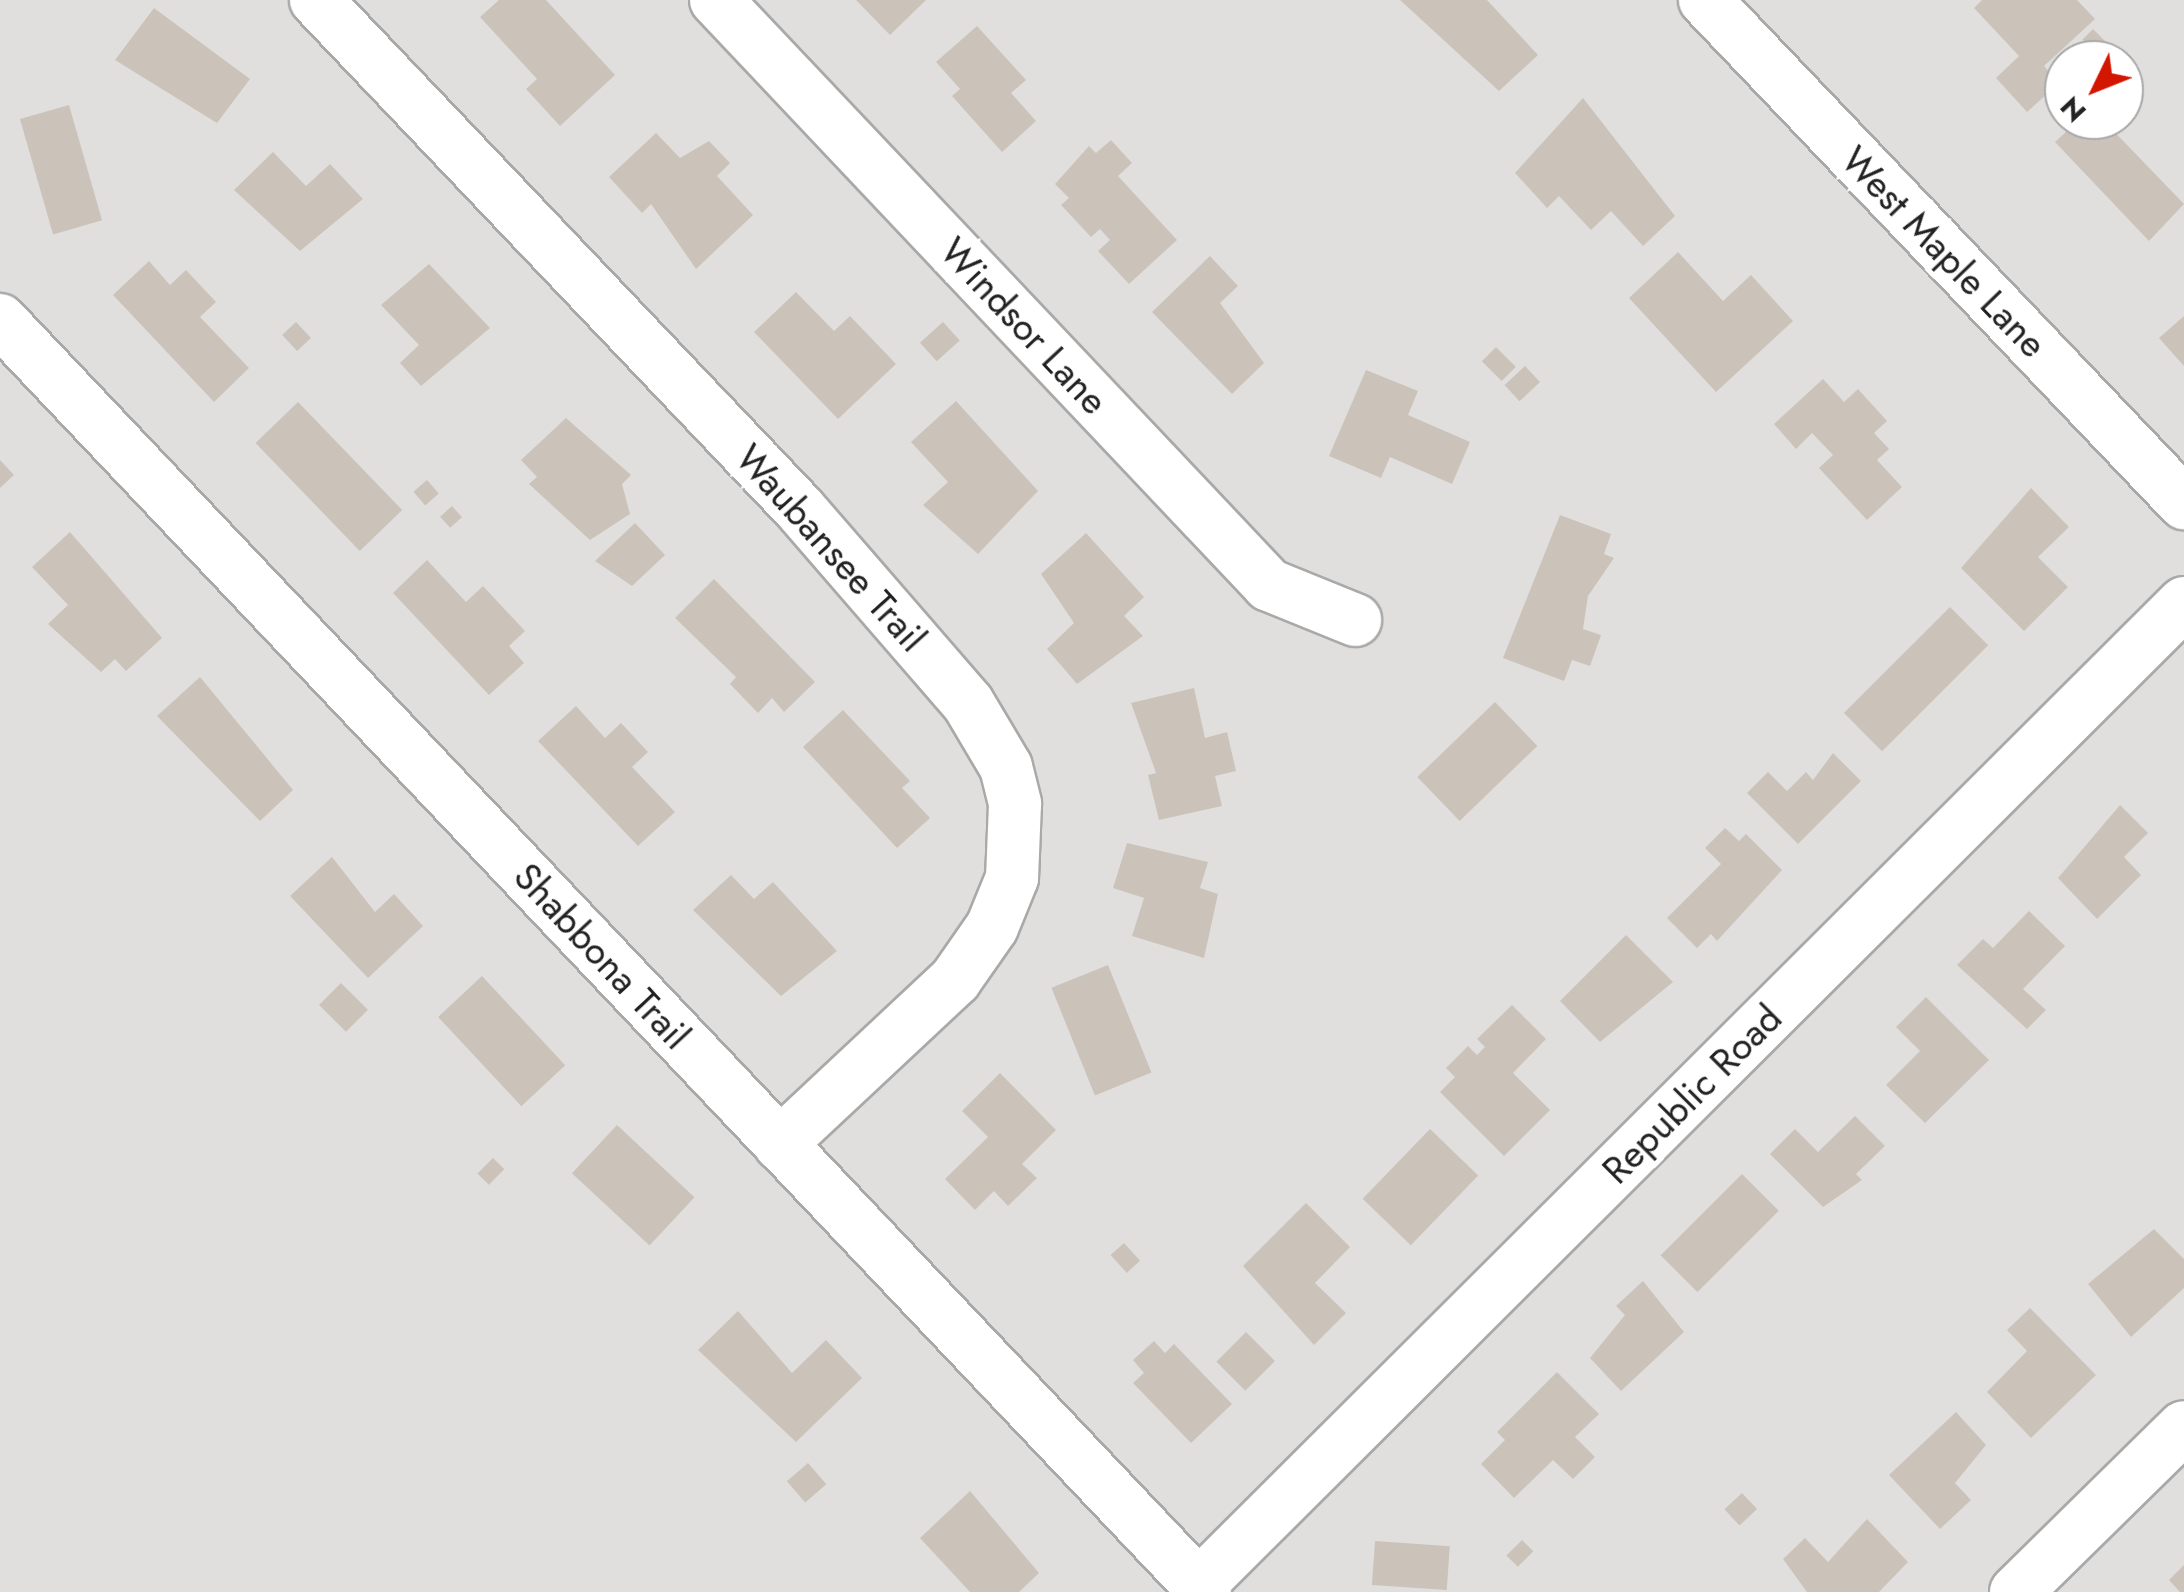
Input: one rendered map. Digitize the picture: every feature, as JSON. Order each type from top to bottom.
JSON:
[{"type":"street","name":"Waubansee Trail","points":[[316,0],[799,508],[968,703],[1006,767],[1015,804],[1012,878],[992,927],[955,980],[780,1144]]},
{"type":"street","name":"Windsor Lane","points":[[716,0],[1269,585],[1355,620]]},
{"type":"street","name":"West Maple Lane","points":[[1704,0],[2184,503]]},
{"type":"street","name":"Shabbona Trail","points":[[0,320],[1202,1589]]},
{"type":"street","name":"Republic Road","points":[[1202,1589],[2184,603]]},
{"type":"street","points":[[2016,1592],[2184,1428]]},
{"type":"shaded area","points":[[0,0],[2184,0],[2184,1592],[0,1592]]},
{"type":"building","points":[[499,0],[546,0],[615,75],[560,126],[526,89],[537,79],[480,17]]},
{"type":"building","points":[[856,0],[926,0],[890,35]]},
{"type":"building","points":[[1400,0],[1487,0],[1538,55],[1499,91]]},
{"type":"building","points":[[1982,0],[2077,0],[2095,19],[2072,40],[2044,40],[2044,97],[2027,112],[1996,78],[2019,56],[1974,8]]},
{"type":"building","points":[[154,8],[250,79],[217,123],[115,60]]},
{"type":"building","points":[[977,26],[1026,80],[1011,93],[1036,121],[1002,152],[952,96],[960,89],[936,62]]},
{"type":"building","points":[[2093,29],[2104,40],[2083,40]]},
{"type":"building","points":[[1583,98],[1675,216],[1643,246],[1611,211],[1591,230],[1559,196],[1547,208],[1515,173]]},
{"type":"building","points":[[69,105],[102,220],[53,234],[20,119]]},
{"type":"building","points":[[656,133],[680,158],[709,141],[730,163],[717,176],[753,215],[696,269],[651,204],[642,213],[609,177]]},
{"type":"building","points":[[1111,140],[1132,163],[1118,176],[1177,240],[1129,284],[1098,251],[1110,240],[1100,229],[1091,237],[1061,205],[1069,198],[1055,184],[1089,146],[1096,153]]},
{"type":"building","points":[[2122,140],[2184,204],[2149,241],[2055,142]]},
{"type":"building","points":[[273,152],[306,186],[330,164],[363,199],[300,251],[234,190]]},
{"type":"building","points":[[1678,252],[1723,301],[1751,275],[1793,321],[1716,392],[1629,298]]},
{"type":"building","points":[[1210,256],[1238,286],[1220,303],[1264,363],[1232,394],[1152,312]]},
{"type":"building","points":[[149,261],[170,285],[186,270],[216,302],[200,317],[249,368],[214,402],[113,295]]},
{"type":"building","points":[[429,264],[490,328],[421,386],[400,363],[419,345],[381,305]]},
{"type":"building","points":[[796,292],[834,331],[850,316],[896,364],[838,419],[754,332]]},
{"type":"building","points":[[2184,316],[2184,366],[2159,338]]},
{"type":"building","points":[[296,322],[311,338],[297,351],[282,335]]},
{"type":"building","points":[[943,322],[960,341],[937,361],[920,343]]},
{"type":"building","points":[[1496,347],[1516,367],[1502,381],[1482,361]]},
{"type":"building","points":[[1525,366],[1540,382],[1520,401],[1505,385]]},
{"type":"building","points":[[1366,370],[1418,391],[1408,415],[1470,442],[1452,484],[1390,457],[1381,478],[1329,456]]},
{"type":"building","points":[[1823,379],[1844,402],[1858,389],[1887,421],[1874,433],[1889,449],[1877,460],[1902,487],[1867,520],[1819,468],[1833,455],[1812,433],[1796,449],[1774,424]]},
{"type":"building","points":[[956,401],[1038,491],[978,554],[923,505],[948,482],[911,442]]},
{"type":"building","points":[[298,402],[402,510],[360,551],[256,443]]},
{"type":"building","points":[[566,418],[631,475],[622,484],[630,514],[590,540],[529,484],[537,477],[521,460]]},
{"type":"building","points":[[0,460],[14,475],[0,488]]},
{"type":"building","points":[[427,480],[439,494],[425,505],[413,492]]},
{"type":"building","points":[[2031,488],[2069,527],[2038,557],[2068,587],[2024,631],[1961,568]]},
{"type":"building","points":[[452,506],[462,517],[450,528],[440,517]]},
{"type":"building","points":[[1560,515],[1611,534],[1604,554],[1614,558],[1588,596],[1583,629],[1601,635],[1590,666],[1572,660],[1564,681],[1503,658]]},
{"type":"building","points":[[635,523],[665,555],[632,586],[595,561]]},
{"type":"building","points":[[70,532],[162,638],[126,671],[115,659],[101,672],[48,624],[68,605],[32,567]]},
{"type":"building","points":[[1086,533],[1144,597],[1124,616],[1143,636],[1077,684],[1047,649],[1074,623],[1041,574]]},
{"type":"building","points":[[427,560],[466,602],[483,586],[525,631],[509,646],[524,663],[489,695],[393,593]]},
{"type":"building","points":[[714,579],[815,682],[784,712],[772,698],[758,713],[730,684],[736,677],[675,618]]},
{"type":"building","points":[[1950,607],[1988,645],[1882,751],[1844,713]]},
{"type":"building","points":[[200,677],[293,790],[260,821],[157,716]]},
{"type":"building","points":[[1194,688],[1205,738],[1227,732],[1236,771],[1215,776],[1222,806],[1159,820],[1148,775],[1156,773],[1131,703]]},
{"type":"building","points":[[1495,702],[1537,746],[1460,821],[1417,777]]},
{"type":"building","points":[[576,706],[605,738],[621,723],[648,752],[632,767],[675,812],[638,846],[538,741]]},
{"type":"building","points":[[843,710],[910,781],[902,788],[930,818],[897,848],[803,747]]},
{"type":"building","points":[[1833,753],[1861,781],[1798,844],[1747,793],[1768,772],[1787,791],[1806,772],[1813,780]]},
{"type":"building","points":[[2120,805],[2148,833],[2124,857],[2141,875],[2097,919],[2058,878]]},
{"type":"building","points":[[1725,828],[1739,841],[1746,834],[1782,870],[1717,941],[1711,934],[1697,948],[1667,918],[1721,864],[1705,848]]},
{"type":"building","points":[[1127,843],[1208,862],[1200,888],[1218,894],[1204,958],[1132,936],[1144,898],[1113,888]]},
{"type":"building","points":[[332,857],[375,912],[394,894],[423,926],[368,978],[290,896]]},
{"type":"building","points":[[731,875],[754,899],[773,882],[837,951],[781,996],[693,910]]},
{"type":"building","points":[[2029,911],[2065,946],[2023,989],[2046,1010],[2027,1029],[1957,965],[1983,939],[1993,948]]},
{"type":"building","points":[[1626,935],[1673,982],[1600,1042],[1560,1001]]},
{"type":"building","points":[[1108,965],[1151,1073],[1095,1095],[1051,988]]},
{"type":"building","points":[[482,976],[565,1065],[521,1106],[438,1017]]},
{"type":"building","points":[[341,983],[368,1010],[346,1032],[319,1005]]},
{"type":"building","points":[[1926,997],[1989,1060],[1925,1123],[1886,1085],[1920,1051],[1896,1027]]},
{"type":"building","points":[[1512,1005],[1546,1039],[1513,1073],[1550,1110],[1504,1156],[1440,1092],[1455,1077],[1446,1068],[1468,1046],[1477,1055],[1485,1047],[1477,1039]]},
{"type":"building","points":[[1000,1073],[1056,1130],[1022,1164],[1037,1178],[1008,1206],[994,1191],[975,1210],[945,1179],[988,1137],[962,1111]]},
{"type":"building","points":[[1855,1116],[1885,1146],[1856,1174],[1862,1180],[1823,1207],[1770,1154],[1795,1129],[1818,1152]]},
{"type":"building","points":[[617,1125],[695,1197],[650,1246],[572,1173]]},
{"type":"building","points":[[1430,1129],[1478,1176],[1411,1245],[1363,1199]]},
{"type":"building","points":[[493,1158],[504,1169],[489,1185],[477,1174]]},
{"type":"building","points":[[1742,1174],[1779,1211],[1697,1292],[1661,1255]]},
{"type":"building","points":[[1306,1203],[1350,1247],[1315,1283],[1346,1313],[1314,1345],[1243,1266]]},
{"type":"building","points":[[2154,1229],[2184,1259],[2184,1288],[2131,1337],[2088,1284]]},
{"type":"building","points":[[1124,1243],[1140,1261],[1127,1273],[1111,1255]]},
{"type":"building","points":[[1643,1281],[1684,1332],[1621,1391],[1590,1358],[1625,1315],[1616,1306]]},
{"type":"building","points":[[2030,1308],[2096,1375],[2031,1438],[1987,1392],[2027,1351],[2007,1330]]},
{"type":"building","points":[[738,1311],[792,1373],[826,1340],[862,1378],[796,1442],[698,1350]]},
{"type":"building","points":[[1246,1332],[1275,1361],[1245,1391],[1216,1362]]},
{"type":"building","points":[[1154,1341],[1165,1353],[1174,1344],[1232,1404],[1191,1443],[1133,1383],[1144,1373],[1133,1360]]},
{"type":"building","points":[[1557,1372],[1599,1414],[1575,1437],[1595,1457],[1573,1479],[1553,1460],[1514,1498],[1481,1464],[1505,1440],[1497,1432]]},
{"type":"building","points":[[1956,1412],[1986,1445],[1955,1483],[1971,1500],[1940,1529],[1889,1475]]},
{"type":"building","points":[[808,1463],[826,1484],[805,1503],[787,1481]]},
{"type":"building","points":[[970,1491],[1039,1573],[1019,1592],[970,1592],[920,1538]]},
{"type":"building","points":[[1742,1493],[1757,1509],[1739,1525],[1724,1509]]},
{"type":"building","points":[[1867,1519],[1908,1562],[1879,1592],[1807,1592],[1783,1559],[1805,1538],[1828,1562]]},
{"type":"building","points":[[1522,1540],[1533,1551],[1518,1567],[1506,1556]]},
{"type":"building","points":[[1375,1541],[1450,1546],[1447,1590],[1372,1585]]},
{"type":"building","points":[[2184,1565],[2184,1592],[2180,1592],[2169,1580]]}]
